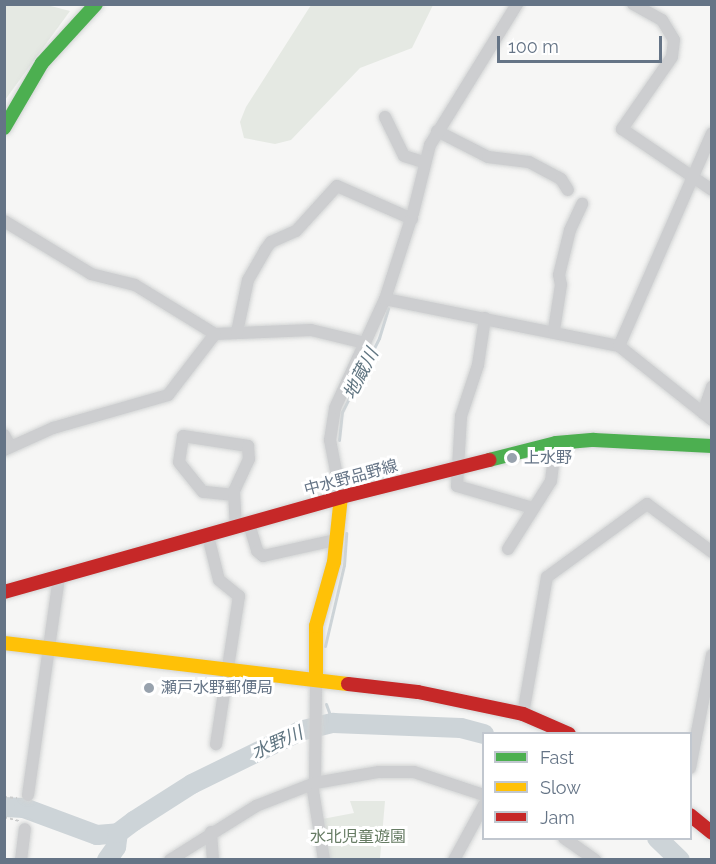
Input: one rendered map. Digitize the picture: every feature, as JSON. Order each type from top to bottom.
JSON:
[{"type":"main road","points":[[4,128],[42,63],[96,4]]},
{"type":"main road","name":"中水野品野線","points":[[4,592],[455,466],[556,444],[594,440],[711,446]]},
{"type":"main road","points":[[316,680],[316,626],[334,562],[341,497]]},
{"type":"main road","points":[[4,643],[418,692],[523,714],[565,732]]},
{"type":"main road","points":[[692,817],[711,833]]},
{"type":"street","points":[[341,497],[330,440],[331,419],[385,299],[412,219],[424,162],[437,131],[518,4]]},
{"type":"street","points":[[633,4],[662,20],[674,40],[672,57],[622,129],[711,190]]},
{"type":"street","points":[[386,117],[404,156],[424,162]]},
{"type":"street","points":[[437,131],[488,157],[529,162],[561,179],[568,190]]},
{"type":"street","points":[[619,346],[711,133]]},
{"type":"street","points":[[237,332],[248,280],[265,250],[271,242],[296,231],[337,186],[412,219]]},
{"type":"street","points":[[554,330],[561,285],[559,275],[570,230],[582,204]]},
{"type":"street","points":[[4,221],[91,274],[135,285],[215,334],[311,330],[365,343]]},
{"type":"street","points":[[385,299],[554,330],[619,346],[707,417]]},
{"type":"street","points":[[485,318],[478,365],[461,416],[455,466],[457,486],[533,508]]},
{"type":"street","points":[[6,444],[168,395],[215,334]]},
{"type":"street","points":[[707,417],[711,387]]},
{"type":"street","points":[[234,495],[203,492],[179,462],[183,436],[248,446],[249,459],[234,495],[243,526],[257,551],[263,556],[335,540]]},
{"type":"street","points":[[508,549],[551,481],[556,444]]},
{"type":"street","points":[[523,714],[547,577],[647,504],[711,552]]},
{"type":"street","points":[[208,536],[219,580],[239,596],[216,744]]},
{"type":"street","points":[[28,795],[59,578]]},
{"type":"street","points":[[692,757],[711,655]]},
{"type":"street","points":[[316,680],[314,780],[324,860]]},
{"type":"street","points":[[170,860],[256,806],[314,780],[379,772],[414,772],[482,795]]},
{"type":"street","points":[[454,860],[482,807]]},
{"type":"street","points":[[21,860],[25,829]]},
{"type":"street","points":[[212,832],[213,860]]},
{"type":"street","points":[[567,840],[596,860]]},
{"type":"green space","points":[[5,5],[47,5],[70,11],[5,100]]},
{"type":"green space","points":[[311,5],[433,5],[412,48],[360,68],[291,140],[275,144],[244,138],[240,122],[246,107]]},
{"type":"green space","name":"水北児童遊園","points":[[350,801],[385,801],[380,859],[324,859],[317,820],[354,813]]},
{"type":"waterway","name":"地蔵川","points":[[339,440],[342,412],[379,338],[388,308]]},
{"type":"waterway","name":"地蔵川","points":[[325,646],[344,565],[346,533]]},
{"type":"waterway","name":"地蔵川","points":[[326,704],[333,723]]},
{"type":"waterway","name":"水野川","points":[[107,860],[116,847],[118,833],[134,821],[192,784],[300,731],[333,723],[461,728],[482,733]]},
{"type":"waterway","points":[[4,807],[24,808],[97,835],[118,833]]},
{"type":"waterway","name":"水野川","points":[[659,840],[680,860]]},
{"type":"traffic: fast","points":[[4,128],[42,63],[96,4]]},
{"type":"traffic: fast","points":[[489,460],[556,443],[594,440],[712,446]]},
{"type":"traffic: slow","points":[[316,680],[316,626],[334,562],[341,497]]},
{"type":"traffic: slow","points":[[4,643],[348,684]]},
{"type":"traffic: jam","points":[[4,592],[341,497],[489,460]]},
{"type":"traffic: jam","points":[[348,684],[418,692],[523,714],[564,732]]},
{"type":"traffic: jam","points":[[692,817],[712,833]]},
{"type":"place","name":"上水野","points":[[512,458]]},
{"type":"place","name":"瀬戸水野郵便局","points":[[149,688]]}]
